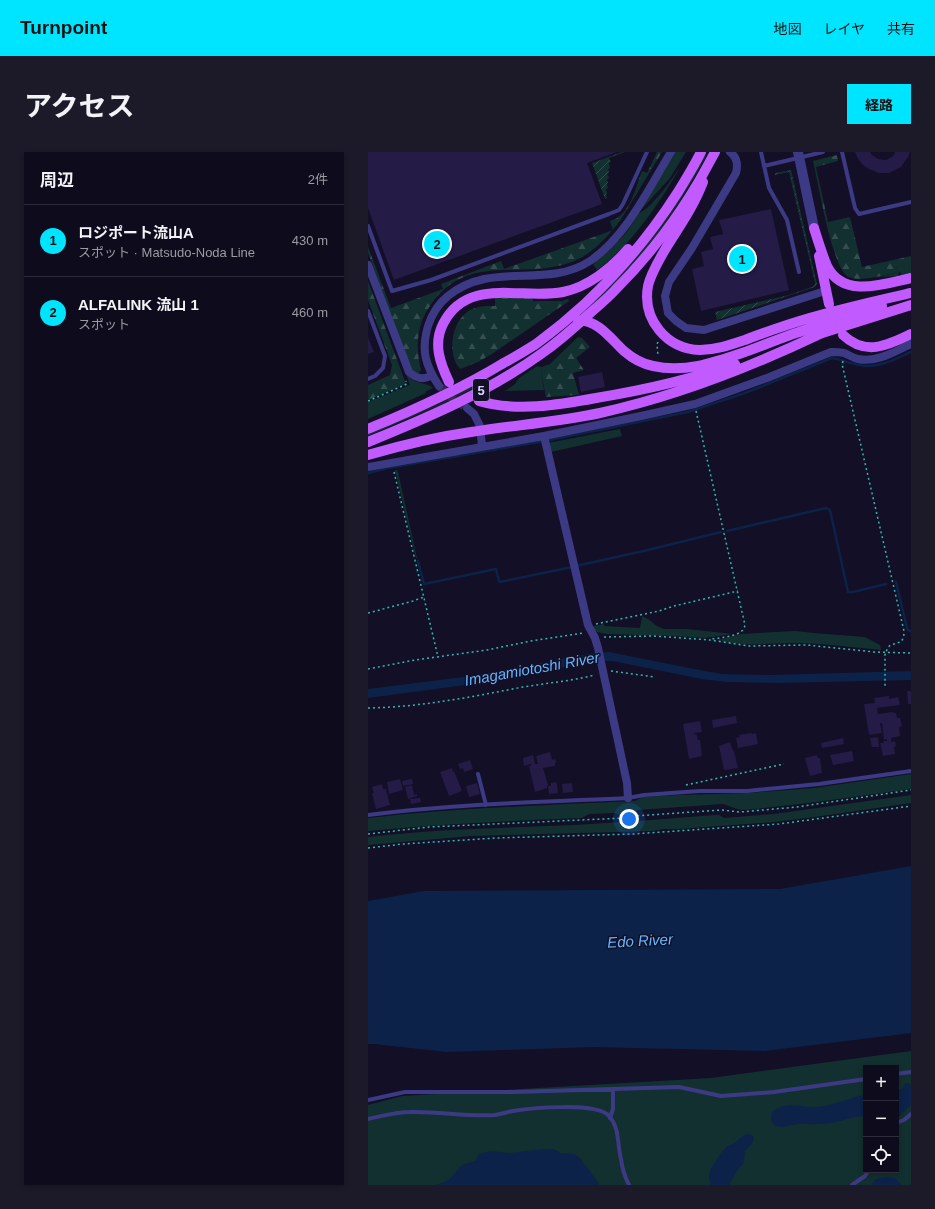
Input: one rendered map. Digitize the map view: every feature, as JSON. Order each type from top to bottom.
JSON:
[{"type":"main road","points":[[449,382],[439,360],[437,347],[441,326],[454,308],[463,301],[481,294],[563,292],[575,288],[596,277],[624,254],[643,231],[700,153]]},
{"type":"main road","name":"5","points":[[368,429],[420,407],[480,378],[535,344],[574,313],[602,287],[630,257],[664,213],[685,181],[700,153]]},
{"type":"main road","points":[[713,156],[698,196],[660,258],[648,285],[647,298],[649,311],[654,324],[669,340],[678,345],[701,350],[724,347],[799,321],[911,293]]},
{"type":"main road","name":"5","points":[[368,442],[427,417],[485,388],[541,354],[615,290],[652,248],[680,210],[713,156]]},
{"type":"main road","points":[[814,228],[825,290],[829,304]]},
{"type":"main road","points":[[814,228],[828,267],[835,277],[842,282],[858,287],[868,287],[911,278]]},
{"type":"main road","points":[[559,325],[572,320],[582,320],[596,325],[605,331],[625,352],[637,360],[651,366],[666,369],[682,369],[714,362],[800,332],[911,297]]},
{"type":"main road","points":[[479,401],[501,406],[567,404],[642,390],[704,375],[822,333],[911,305]]},
{"type":"main road","points":[[368,454],[410,443],[447,436],[600,413],[643,402],[706,383],[784,351],[822,333]]},
{"type":"main road","points":[[843,335],[858,345],[875,347],[885,345],[911,334]]},
{"type":"street","points":[[439,386],[432,375],[425,357],[425,338],[432,315],[440,304],[452,292],[467,283],[484,278],[512,275],[540,276],[557,274],[569,271],[589,261],[603,250],[619,233],[634,212],[671,152]]},
{"type":"street","points":[[732,153],[738,167],[736,173],[692,248],[669,282],[665,296],[668,313],[686,328],[704,330],[825,290]]},
{"type":"street","points":[[799,155],[814,228]]},
{"type":"street","points":[[368,265],[409,372],[414,376],[424,379],[427,379],[432,375]]},
{"type":"street","points":[[368,467],[482,446],[545,440],[695,404],[767,378],[832,352],[845,354],[853,358],[872,360],[911,344]]},
{"type":"street","points":[[466,408],[474,414],[480,426]]},
{"type":"street","points":[[481,436],[482,446]]},
{"type":"street","points":[[545,440],[591,632],[598,648],[603,669],[624,769],[628,798]]},
{"type":"lane","points":[[368,226],[392,290],[398,289],[431,280],[619,210],[647,152]]},
{"type":"lane","points":[[761,152],[768,188],[787,220],[799,272]]},
{"type":"lane","points":[[764,166],[799,155],[823,152]]},
{"type":"lane","points":[[842,152],[854,208],[859,214],[911,202]]},
{"type":"lane","points":[[368,311],[385,356],[383,368],[375,376],[368,379]]},
{"type":"lane","points":[[368,815],[409,810],[628,798],[644,795],[699,791],[747,791],[819,784],[911,771]]},
{"type":"lane","points":[[478,774],[486,805]]},
{"type":"lane","points":[[899,1074],[911,1072]]},
{"type":"lane","points":[[368,1100],[405,1092],[507,1092],[678,1087],[720,1096],[774,1092],[863,1079]]},
{"type":"lane","points":[[610,1118],[613,1109],[613,1089]]},
{"type":"lane","points":[[368,1119],[409,1112],[495,1115],[514,1111],[575,1107],[600,1111],[608,1114],[618,1134],[620,1158],[629,1185]]},
{"type":"lane","points":[[899,1122],[911,1114]]},
{"type":"lane","points":[[852,1185],[867,1173]]},
{"type":"path","points":[[658,342],[658,356]]},
{"type":"path","points":[[842,364],[904,631],[904,638],[902,641],[890,645],[885,653],[885,685]]},
{"type":"path","points":[[368,401],[407,384],[405,378]]},
{"type":"path","points":[[696,412],[745,625],[744,630],[740,633],[710,640]]},
{"type":"path","points":[[394,470],[438,657]]},
{"type":"path","points":[[368,669],[591,632],[631,616],[659,611],[738,591]]},
{"type":"path","points":[[368,613],[424,597]]},
{"type":"path","points":[[591,632],[608,636],[652,636],[710,640],[749,646],[807,645],[885,653],[911,653]]},
{"type":"path","points":[[368,708],[399,707],[438,702],[581,678],[603,669],[655,677]]},
{"type":"path","points":[[683,786],[784,764]]},
{"type":"path","points":[[368,834],[429,827],[624,818],[715,810],[740,812],[797,807],[911,790]]},
{"type":"path","points":[[368,848],[403,844],[496,838],[633,834],[779,824],[911,806]]},
{"type":"green space","points":[[625,152],[609,158],[611,162],[609,163],[609,173],[607,174],[609,178],[607,179],[608,188],[606,189],[607,198],[605,199],[592,163]]},
{"type":"green space","points":[[657,152],[662,152],[620,221],[613,230],[610,221],[617,218],[627,208],[642,171],[647,173]]},
{"type":"green space","points":[[675,152],[686,152],[670,178],[641,210]]},
{"type":"green space","points":[[837,155],[838,161],[816,167],[828,222],[850,217],[862,267],[911,256],[911,263],[896,267],[898,272],[872,278],[858,279],[847,276],[841,269],[831,241],[813,161]]},
{"type":"green space","points":[[705,156],[706,157],[680,202],[650,244],[621,277],[589,308],[588,307],[606,290],[652,236],[680,197]]},
{"type":"green space","points":[[680,167],[659,202],[635,234],[617,253],[597,270],[593,264],[619,241],[639,213],[655,200]]},
{"type":"green space","points":[[791,170],[817,284],[815,287],[717,320],[715,312],[789,295],[814,286],[815,283],[789,172],[775,175],[775,173]]},
{"type":"green space","points":[[612,230],[604,240],[591,251],[569,263],[550,267],[475,273],[458,280],[442,291],[428,309],[421,324],[418,339],[418,354],[421,370],[418,374],[412,370],[409,365],[368,253],[368,247],[391,308],[443,289],[441,284],[501,261],[504,269]]},
{"type":"green space","points":[[911,262],[911,274],[901,276],[900,271],[899,276],[880,277],[898,272],[896,267]]},
{"type":"green space","points":[[368,281],[406,384],[368,400],[368,385],[390,375],[392,365],[368,300]]},
{"type":"green space","points":[[495,296],[533,297],[533,301],[562,301],[568,299],[569,301],[492,354],[478,362],[460,369],[456,363],[452,348],[454,331],[457,324],[470,310],[481,307],[495,306]]},
{"type":"green space","points":[[578,337],[582,338],[590,347],[576,358],[584,370],[573,373],[579,395],[546,397],[541,372],[542,367],[550,364]]},
{"type":"green space","points":[[537,366],[542,367],[541,372],[544,390],[505,391],[515,384],[519,378]]},
{"type":"green space","points":[[406,374],[413,380],[433,388],[425,392],[426,393],[368,419],[368,402],[410,385]]},
{"type":"green space","points":[[475,385],[476,387],[440,405],[368,436],[368,434],[437,405]]},
{"type":"green space","points":[[620,429],[622,436],[551,452],[548,443]]},
{"type":"green space","points":[[395,470],[398,472],[417,558],[416,558]]},
{"type":"green space","points":[[642,616],[664,629],[687,629],[733,634],[705,638],[607,634],[597,632],[593,629],[594,626],[604,624],[604,626],[640,628]]},
{"type":"green space","points":[[795,631],[865,637],[880,645],[881,650],[803,643],[736,644],[718,640],[741,634]]},
{"type":"green space","points":[[911,774],[911,789],[756,809],[740,810],[723,804],[638,810],[628,815],[621,816],[615,813],[589,814],[582,818],[368,831],[368,818],[468,809],[635,801],[643,797],[747,793],[814,788]]},
{"type":"green space","points":[[911,795],[911,803],[774,822],[653,831],[471,836],[368,845],[368,837],[394,834],[575,825],[715,815],[719,815],[724,818],[774,814]]},
{"type":"green space","points":[[911,1051],[911,1185],[368,1185],[368,1105],[402,1096],[711,1078]]},
{"type":"water","name":"Imagamiotoshi River","points":[[609,652],[722,674],[770,675],[911,671],[911,680],[779,683],[726,682],[701,679],[613,661],[594,661],[488,682],[368,698],[368,689],[471,676],[594,653]]},
{"type":"water","name":"Edo River","points":[[911,866],[911,1033],[765,1051],[593,1047],[447,1052],[368,1044],[368,901],[424,891],[780,889]]},
{"type":"water","points":[[905,1083],[909,1083],[911,1086],[911,1105],[899,1116],[899,1089],[904,1086]]},
{"type":"water","points":[[863,1096],[863,1117],[855,1117],[826,1124],[798,1124],[783,1127],[774,1125],[771,1121],[772,1112],[782,1107],[792,1105],[821,1107]]},
{"type":"water","points":[[750,1134],[754,1137],[753,1142],[745,1151],[744,1163],[738,1169],[729,1185],[711,1185],[709,1178],[710,1170],[721,1153],[727,1146],[733,1144],[744,1135]]},
{"type":"water","points":[[554,1149],[560,1153],[574,1154],[579,1157],[599,1185],[436,1185],[449,1180],[462,1165],[475,1161],[479,1154],[490,1151],[510,1153]]},
{"type":"water","points":[[885,1177],[895,1178],[902,1185],[871,1185],[876,1179]]},
{"type":"building","points":[[368,152],[617,152],[587,163],[602,204],[394,280],[368,208]]},
{"type":"building","points":[[855,152],[870,152],[878,159],[886,160],[893,156],[895,152],[910,152],[901,167],[889,173],[879,173],[863,165]]},
{"type":"building","points":[[771,209],[789,290],[701,311],[692,269],[704,266],[701,252],[713,249],[710,237],[723,234],[719,220]]},
{"type":"building","points":[[368,337],[374,352],[368,354]]},
{"type":"building","points":[[602,372],[605,387],[581,392],[578,377]]},
{"type":"building","points":[[907,691],[911,691],[911,704],[908,704]]},
{"type":"building","points":[[889,696],[889,699],[898,697],[900,705],[877,708],[878,714],[896,713],[897,718],[900,718],[902,726],[899,727],[900,736],[891,738],[891,742],[895,741],[895,754],[883,756],[880,743],[884,743],[883,741],[887,741],[887,739],[884,740],[882,723],[880,723],[882,733],[869,735],[864,704],[875,703],[874,698]]},
{"type":"building","points":[[736,716],[737,723],[713,728],[712,720]]},
{"type":"building","points":[[700,721],[702,732],[693,733],[697,735],[698,740],[700,740],[702,756],[689,759],[683,724]]},
{"type":"building","points":[[756,733],[758,744],[738,748],[736,738],[740,737],[739,735]]},
{"type":"building","points":[[878,737],[879,747],[872,747],[870,738]]},
{"type":"building","points":[[843,738],[844,744],[822,748],[821,743]]},
{"type":"building","points":[[730,742],[738,768],[724,770],[719,746]]},
{"type":"building","points":[[852,751],[854,761],[833,765],[830,755]]},
{"type":"building","points":[[550,752],[552,760],[555,759],[556,762],[555,766],[543,768],[548,785],[547,788],[535,792],[529,766],[531,766],[531,764],[524,766],[523,758],[533,755],[535,764],[538,764],[536,756]]},
{"type":"building","points":[[817,755],[818,758],[820,758],[822,773],[810,776],[805,758]]},
{"type":"building","points":[[470,760],[473,769],[464,772],[463,768],[460,769],[458,764]]},
{"type":"building","points":[[452,768],[462,791],[449,796],[440,772]]},
{"type":"building","points":[[400,779],[403,790],[389,794],[387,782]]},
{"type":"building","points":[[412,779],[413,784],[403,786],[402,781]]},
{"type":"building","points":[[556,782],[558,793],[549,794],[548,786],[551,786],[551,783]]},
{"type":"building","points":[[477,783],[480,794],[469,797],[466,786]]},
{"type":"building","points":[[572,783],[573,792],[563,793],[562,784]]},
{"type":"building","points":[[382,784],[383,789],[386,789],[390,805],[376,809],[372,787]]},
{"type":"building","points":[[412,785],[414,795],[417,794],[417,796],[408,799],[405,787]]},
{"type":"building","points":[[420,798],[421,802],[411,804],[410,799]]},
{"type":"waterway","points":[[368,473],[388,468],[539,442],[688,412],[745,393],[832,358],[856,364],[873,366],[886,363],[911,352]]},
{"type":"waterway","points":[[727,531],[826,508],[830,510],[848,592],[886,584]]},
{"type":"waterway","points":[[576,566],[721,532]]},
{"type":"waterway","points":[[418,561],[424,584],[496,569],[500,582],[572,567]]},
{"type":"waterway","points":[[896,582],[907,628],[911,631]]},
{"type":"tunnel","points":[[439,386],[455,401],[467,408]]},
{"type":"place","name":"ALFALINK 流山 1","points":[[437,244]]},
{"type":"place","name":"ロジポート流山A","points":[[742,259]]}]
